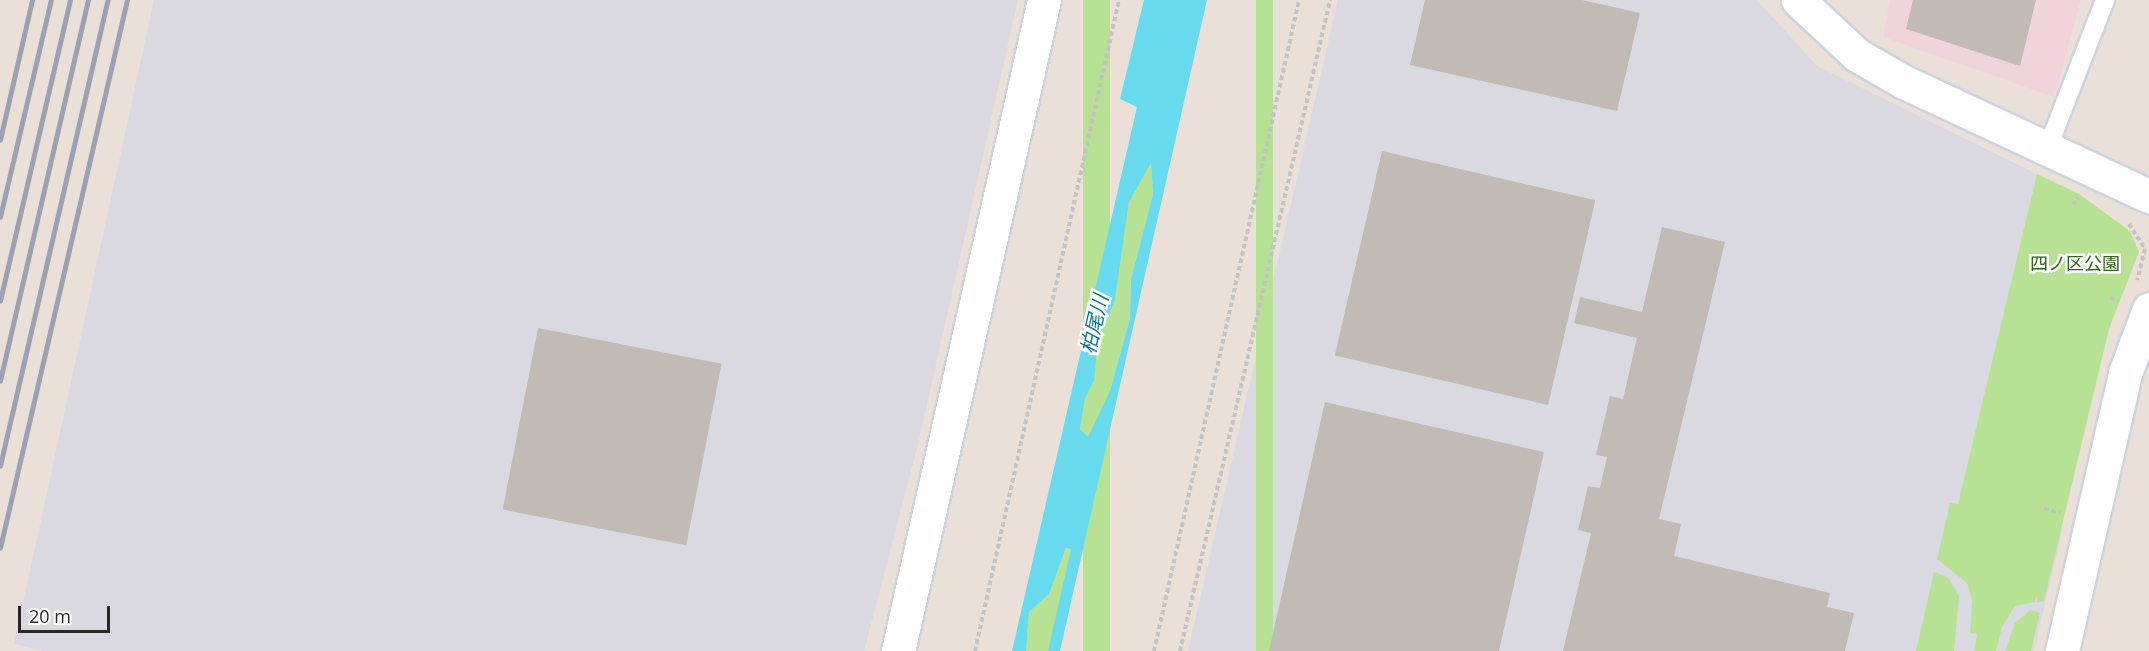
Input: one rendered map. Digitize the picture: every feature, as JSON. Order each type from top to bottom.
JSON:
[{"type":"street","points":[[898,651],[1044,0]]},
{"type":"street","points":[[1798,0],[1857,55],[1904,82],[2048,147],[2149,196]]},
{"type":"street","points":[[2062,651],[2141,299]]},
{"type":"lane","points":[[2048,147],[2105,0]]},
{"type":"path","points":[[975,651],[1119,0]]},
{"type":"path","points":[[1154,651],[1299,0]]},
{"type":"path","points":[[1180,651],[1330,0]]},
{"type":"path","points":[[2074,186],[2091,197]]},
{"type":"path","points":[[2119,217],[2134,229],[2145,249],[2141,299]]},
{"type":"path","points":[[2044,509],[2071,516]]},
{"type":"shaded area","points":[[154,0],[1018,0],[918,445],[864,651],[43,651],[14,644]]},
{"type":"shaded area","points":[[1338,0],[1757,0],[1817,66],[2037,174],[1958,507],[2063,528],[2034,651],[1188,651]]},
{"type":"shaded area","points":[[1890,0],[2081,0],[2054,97],[1883,37]]},
{"type":"green space","points":[[1083,0],[1110,0],[1110,651],[1083,651]]},
{"type":"green space","points":[[1256,0],[1273,0],[1273,651],[1256,651]]},
{"type":"green space","points":[[1151,161],[1153,194],[1131,279],[1130,318],[1110,391],[1088,438],[1080,429],[1085,398],[1094,381],[1098,340],[1115,300],[1129,202]]},
{"type":"green space","name":"四ノ区公園","points":[[2037,174],[2079,194],[2130,231],[2139,252],[2109,329],[2044,601],[2037,603],[2037,595],[2035,602],[2015,606],[2002,627],[1996,651],[1974,651],[1977,634],[1970,633],[1972,600],[1967,583],[1937,559],[1950,503],[1958,504]]},
{"type":"green space","points":[[1066,548],[1071,549],[1053,640],[1048,651],[1026,651],[1029,612],[1049,594]]},
{"type":"green space","points":[[1934,572],[1948,577],[1959,596],[1954,651],[1916,651]]},
{"type":"green space","points":[[2030,610],[2040,613],[2031,651],[2005,651],[2015,623]]},
{"type":"water","name":"柏尾川","points":[[1144,0],[1207,0],[1060,651],[1048,651],[1071,549],[1066,548],[1049,594],[1029,612],[1026,651],[1012,651],[1137,107],[1120,99]],"holes":[[[1151,163],[1153,194],[1131,279],[1130,318],[1110,391],[1088,437],[1080,429],[1085,398],[1094,381],[1098,340],[1115,300],[1129,202]]]},
{"type":"building","points":[[1425,0],[1582,0],[1640,13],[1617,111],[1410,65]]},
{"type":"building","points":[[1913,0],[2036,0],[2020,66],[1906,29]]},
{"type":"building","points":[[1382,151],[1595,200],[1548,405],[1335,356]]},
{"type":"building","points":[[1662,227],[1725,242],[1659,519],[1681,524],[1674,556],[1830,593],[1827,607],[1854,613],[1845,651],[1563,651],[1591,533],[1578,530],[1588,486],[1600,488],[1607,457],[1596,455],[1610,396],[1623,399],[1637,338],[1574,323],[1580,297],[1642,312]]},
{"type":"building","points":[[538,328],[722,364],[686,545],[503,510]]},
{"type":"building","points":[[1325,402],[1544,452],[1499,651],[1269,651]]},
{"type":"railway","points":[[0,140],[32,0]]},
{"type":"railway","points":[[0,217],[51,0]]},
{"type":"railway","points":[[0,301],[70,0]]},
{"type":"railway","points":[[0,381],[88,0]]},
{"type":"railway","points":[[0,466],[108,0]]},
{"type":"railway","points":[[0,548],[127,0]]}]
